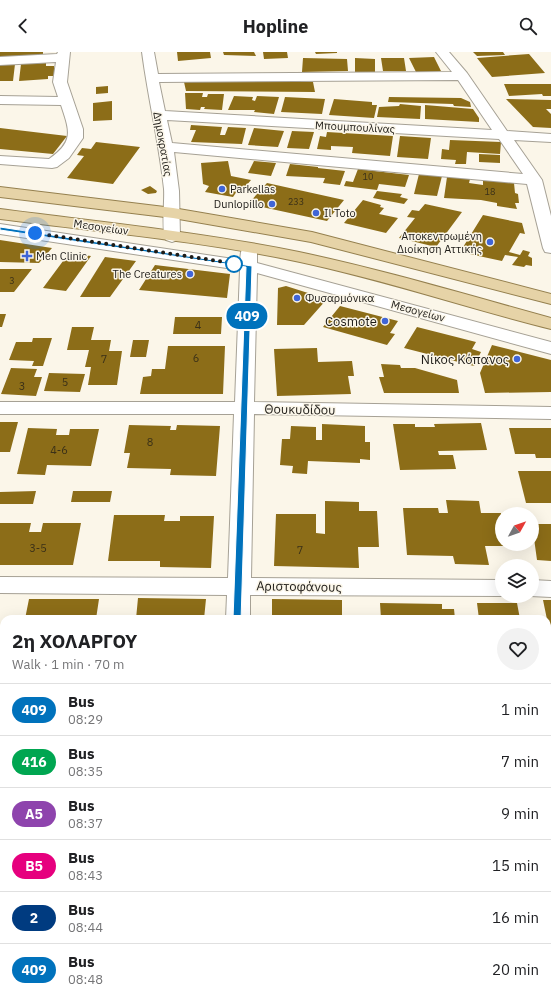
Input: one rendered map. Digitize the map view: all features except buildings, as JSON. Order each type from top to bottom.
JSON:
[{"type":"main road","name":"Μεσογείων","points":[[0,192],[173,213],[312,237],[551,299]]},
{"type":"main road","name":"Μεσογείων","points":[[0,214],[172,237],[249,257],[299,257],[370,274],[551,324]]},
{"type":"main road","points":[[20,231],[58,221]]},
{"type":"street","name":"Δημοκρατίας","points":[[148,52],[151,78],[165,147],[173,213],[172,237]]},
{"type":"street","points":[[442,52],[462,76],[534,180],[551,248]]},
{"type":"street","points":[[0,61],[63,55],[60,82],[76,129],[76,138],[58,161],[52,164],[0,160]]},
{"type":"street","points":[[151,78],[462,76]]},
{"type":"street","points":[[0,100],[66,101]]},
{"type":"street","name":"Μπουμπουλίνας","points":[[158,116],[551,138]]},
{"type":"street","points":[[165,147],[534,180]]},
{"type":"street","name":"Μεσογείων","points":[[0,229],[249,257],[551,348]]},
{"type":"street","points":[[238,615],[249,257]]},
{"type":"street","name":"Θουκυδίδου","points":[[0,408],[244,408],[551,413]]},
{"type":"street","name":"Αριστοφάνους","points":[[0,585],[239,585],[495,588]]},
{"type":"street","points":[[539,588],[551,588]]},
{"type":"bus line","name":"409","points":[[0,229],[249,266],[238,615]]},
{"type":"place","name":"Parkellas","points":[[222,189]]},
{"type":"place","name":"Dunlopillo","points":[[272,204]]},
{"type":"place","name":"Il Toto","points":[[316,213]]},
{"type":"place","name":"Αποκεντρωμένη Διοίκηση Αττικής","points":[[490,242]]},
{"type":"place","name":"Men Clinic","points":[[27,256]]},
{"type":"place","name":"The Creatures","points":[[190,274]]},
{"type":"place","name":"Φυσαρμόνικα","points":[[297,298]]},
{"type":"place","name":"Cosmote","points":[[385,321]]},
{"type":"place","name":"Νίκος Κόπανος","points":[[517,359]]},
{"type":"route","points":[[35,233],[238,264],[234,264]]}]
